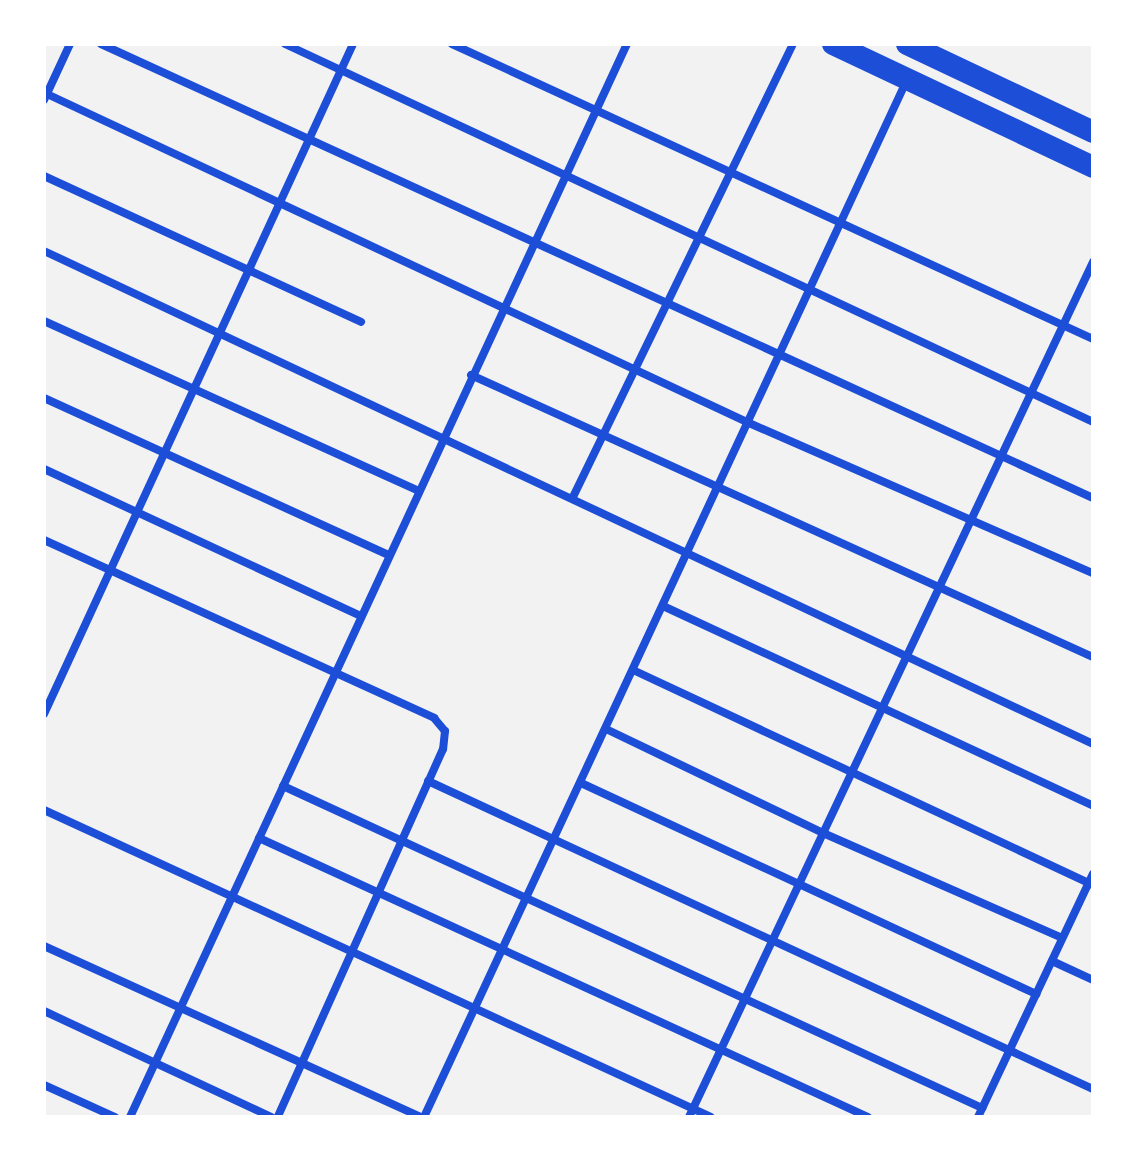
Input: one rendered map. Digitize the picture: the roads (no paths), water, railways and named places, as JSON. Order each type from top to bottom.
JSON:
[{"type":"highway","points":[[833,44],[1093,167]]},
{"type":"highway","points":[[907,44],[1093,132]]},
{"type":"street","points":[[70,44],[46,97],[749,423],[1093,573]]},
{"type":"street","points":[[101,44],[535,239],[1093,498]]},
{"type":"street","points":[[285,44],[564,176],[811,287],[1093,422]]},
{"type":"street","points":[[44,714],[190,391],[353,44]]},
{"type":"street","points":[[452,44],[1093,339]]},
{"type":"street","points":[[130,1117],[442,436],[627,44]]},
{"type":"street","points":[[573,497],[793,44]]},
{"type":"street","points":[[44,946],[423,1117],[908,79]]},
{"type":"street","points":[[44,176],[361,322]]},
{"type":"street","points":[[44,251],[1093,744]]},
{"type":"street","points":[[691,1113],[997,456],[1093,262]]},
{"type":"street","points":[[44,321],[190,391],[417,490]]},
{"type":"street","points":[[471,375],[1093,657]]},
{"type":"street","points":[[44,398],[388,555]]},
{"type":"street","points":[[44,469],[360,616]]},
{"type":"street","points":[[44,540],[434,718],[445,731],[428,781],[278,1117]]},
{"type":"street","points":[[663,606],[880,711],[1093,806]]},
{"type":"street","points":[[633,670],[851,774],[1092,881],[978,1117]]},
{"type":"street","points":[[606,729],[823,833],[1062,938]]},
{"type":"street","points":[[428,781],[1093,1089]]},
{"type":"street","points":[[581,783],[798,887],[1036,994]]},
{"type":"street","points":[[283,786],[982,1108]]},
{"type":"street","points":[[44,810],[352,948],[691,1113],[711,1117]]},
{"type":"street","points":[[259,838],[868,1117]]},
{"type":"street","points":[[1052,961],[1093,980]]},
{"type":"street","points":[[44,1011],[271,1117]]},
{"type":"street","points":[[44,1085],[115,1117]]}]
